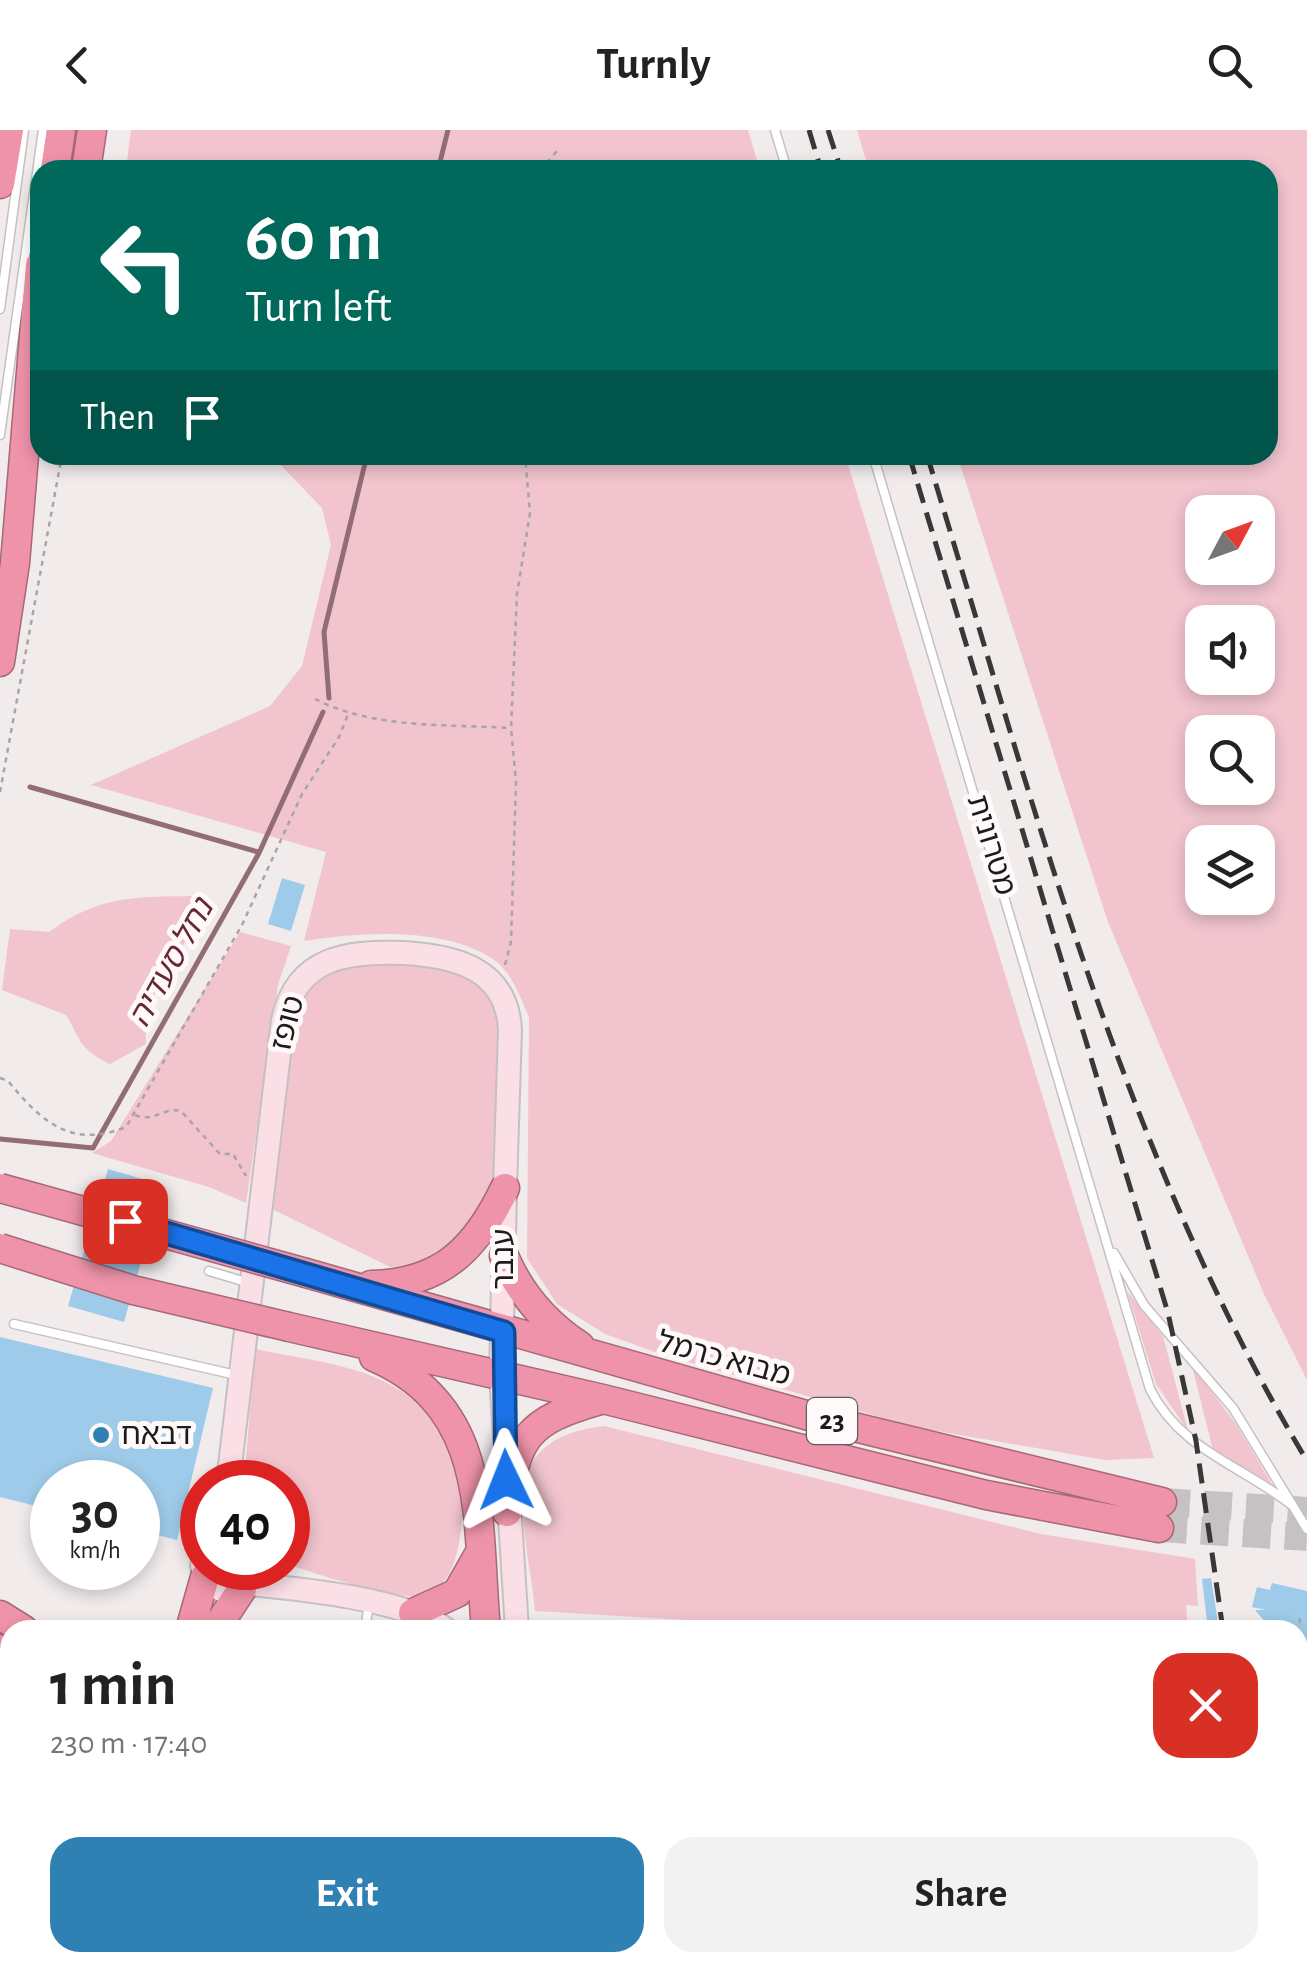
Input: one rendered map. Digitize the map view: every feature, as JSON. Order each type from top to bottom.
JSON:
[{"type":"highway","points":[[56,160],[61,130]]},
{"type":"highway","points":[[88,160],[92,130]]},
{"type":"highway","points":[[0,184],[12,132]]},
{"type":"highway","points":[[15,563],[30,384]]},
{"type":"highway","points":[[0,662],[33,465]]},
{"type":"highway","name":"23","points":[[0,1188],[504,1332]]},
{"type":"highway","points":[[346,1286],[398,1284],[453,1264],[482,1232],[504,1188]]},
{"type":"highway","name":"23","points":[[0,1248],[133,1290],[502,1375]]},
{"type":"highway","points":[[504,1256],[518,1286],[544,1318],[602,1360]]},
{"type":"highway","name":"מבוא כרמל","points":[[502,1375],[986,1495],[1160,1515],[504,1332]]},
{"type":"highway","points":[[327,1337],[398,1368],[422,1384],[450,1416],[468,1453],[485,1620]]},
{"type":"highway","points":[[507,1512],[512,1462],[527,1434],[554,1415],[603,1399]]},
{"type":"highway","points":[[413,1613],[437,1605],[463,1587],[477,1560],[478,1545]]},
{"type":"highway","points":[[192,1620],[199,1590]]},
{"type":"highway","points":[[221,1620],[242,1590]]},
{"type":"street","name":"טופז","points":[[230,1460],[283,1020],[305,975],[343,954],[413,954],[460,960],[493,982]]},
{"type":"street","points":[[493,982],[507,1008],[510,1048],[504,1188]]},
{"type":"street","name":"ענבר","points":[[504,1188],[502,1375],[507,1512],[517,1620]]},
{"type":"street","points":[[312,1590],[413,1613],[427,1620]]},
{"type":"lane","points":[[39,160],[43,130]]},
{"type":"lane","points":[[774,130],[784,160]]},
{"type":"lane","points":[[0,309],[12,132]]},
{"type":"lane","points":[[0,435],[30,222]]},
{"type":"lane","name":"מטרונית","points":[[876,465],[1150,1389],[1163,1414],[1192,1443],[1292,1506]]},
{"type":"lane","name":"מטרונית","points":[[1106,1236],[1135,1293],[1233,1408],[1307,1529]]},
{"type":"lane","points":[[208,1270],[251,1283]]},
{"type":"lane","points":[[14,1324],[240,1376]]},
{"type":"lane","points":[[367,1620],[370,1603]]},
{"type":"path","points":[[549,160],[558,150]]},
{"type":"path","points":[[0,792],[60,465]]},
{"type":"path","points":[[493,982],[506,962],[511,942],[516,782],[511,728],[517,594],[530,513],[526,465]]},
{"type":"path","points":[[315,699],[348,714],[511,728]]},
{"type":"path","points":[[0,1078],[8,1081],[39,1118],[84,1136],[126,1127],[242,925],[302,794],[339,738],[348,714]]},
{"type":"path","points":[[134,1115],[150,1120],[172,1109],[181,1111],[220,1154],[233,1154],[240,1172],[262,1187]]},
{"type":"shaded area","points":[[131,130],[748,130],[757,160],[127,160]]},
{"type":"shaded area","points":[[857,130],[1307,130],[1307,1380],[1264,1294],[1108,922],[960,465],[1278,465],[1278,160],[866,160]]},
{"type":"shaded area","points":[[281,465],[848,465],[1154,1458],[1105,1460],[914,1427],[658,1353],[605,1334],[557,1304],[527,1258],[529,1017],[505,971],[473,948],[426,936],[350,935],[304,941],[326,852],[91,785],[270,706],[302,666],[331,545],[322,508]]},
{"type":"shaded area","points":[[196,896],[214,904],[167,969],[151,1006],[146,1044],[110,1064],[86,1049],[66,1015],[2,990],[10,929],[49,932],[85,911],[119,900]]},
{"type":"shaded area","points":[[240,932],[291,946],[278,985],[246,1203],[209,1187],[92,1153],[111,1141]]},
{"type":"shaded area","points":[[358,962],[457,969],[486,989],[500,1020],[495,1188],[466,1233],[413,1266],[390,1267],[270,1208],[292,1021],[309,989],[335,971]]},
{"type":"shaded area","points":[[1127,1291],[1163,1336],[1188,1431],[1156,1384]]},
{"type":"shaded area","points":[[255,1349],[334,1364],[390,1385],[424,1410],[448,1446],[455,1466],[462,1509],[461,1531],[449,1574],[435,1590],[409,1596],[310,1571],[310,1460],[246,1460]]},
{"type":"shaded area","points":[[1192,1366],[1236,1424],[1272,1484],[1213,1450]]},
{"type":"shaded area","points":[[604,1426],[1041,1534],[1195,1559],[1198,1606],[1186,1605],[1187,1620],[687,1620],[535,1611],[523,1519],[524,1492],[530,1468],[544,1448],[568,1434]]},
{"type":"building","points":[[282,878],[305,885],[291,931],[268,924]]},
{"type":"building","points":[[108,1169],[163,1185],[124,1322],[68,1306]]},
{"type":"building","name":"דבאח","points":[[0,1337],[213,1388],[196,1460],[180,1460],[177,1540],[160,1536],[160,1460],[30,1460],[30,1504],[0,1497]]},
{"type":"building","points":[[1211,1578],[1217,1620],[1207,1620],[1202,1579]]},
{"type":"building","points":[[1272,1583],[1307,1591],[1307,1620],[1264,1620],[1255,1610],[1266,1610],[1252,1607],[1257,1587],[1270,1590]]},
{"type":"waterway","name":"נחל סעדיה","points":[[440,160],[448,130]]},
{"type":"waterway","name":"נחל סעדיה","points":[[329,698],[324,632],[365,465]]},
{"type":"waterway","name":"נחל סעדיה","points":[[0,1139],[93,1148],[259,853],[323,712]]},
{"type":"waterway","points":[[30,787],[258,852]]},
{"type":"tunnel","points":[[1162,1502],[1307,1511]]},
{"type":"tunnel","points":[[1159,1528],[1307,1537]]},
{"type":"railway","points":[[809,130],[818,160]]},
{"type":"railway","points":[[828,130],[838,160]]},
{"type":"railway","points":[[912,465],[1168,1313],[1196,1441],[1222,1620]]},
{"type":"railway","points":[[930,465],[1044,842],[1133,1097],[1184,1221],[1242,1343],[1307,1461]]},
{"type":"place","name":"דבאח","points":[[101,1435]]},
{"type":"route","points":[[125,1221],[504,1332],[506,1480]]}]
